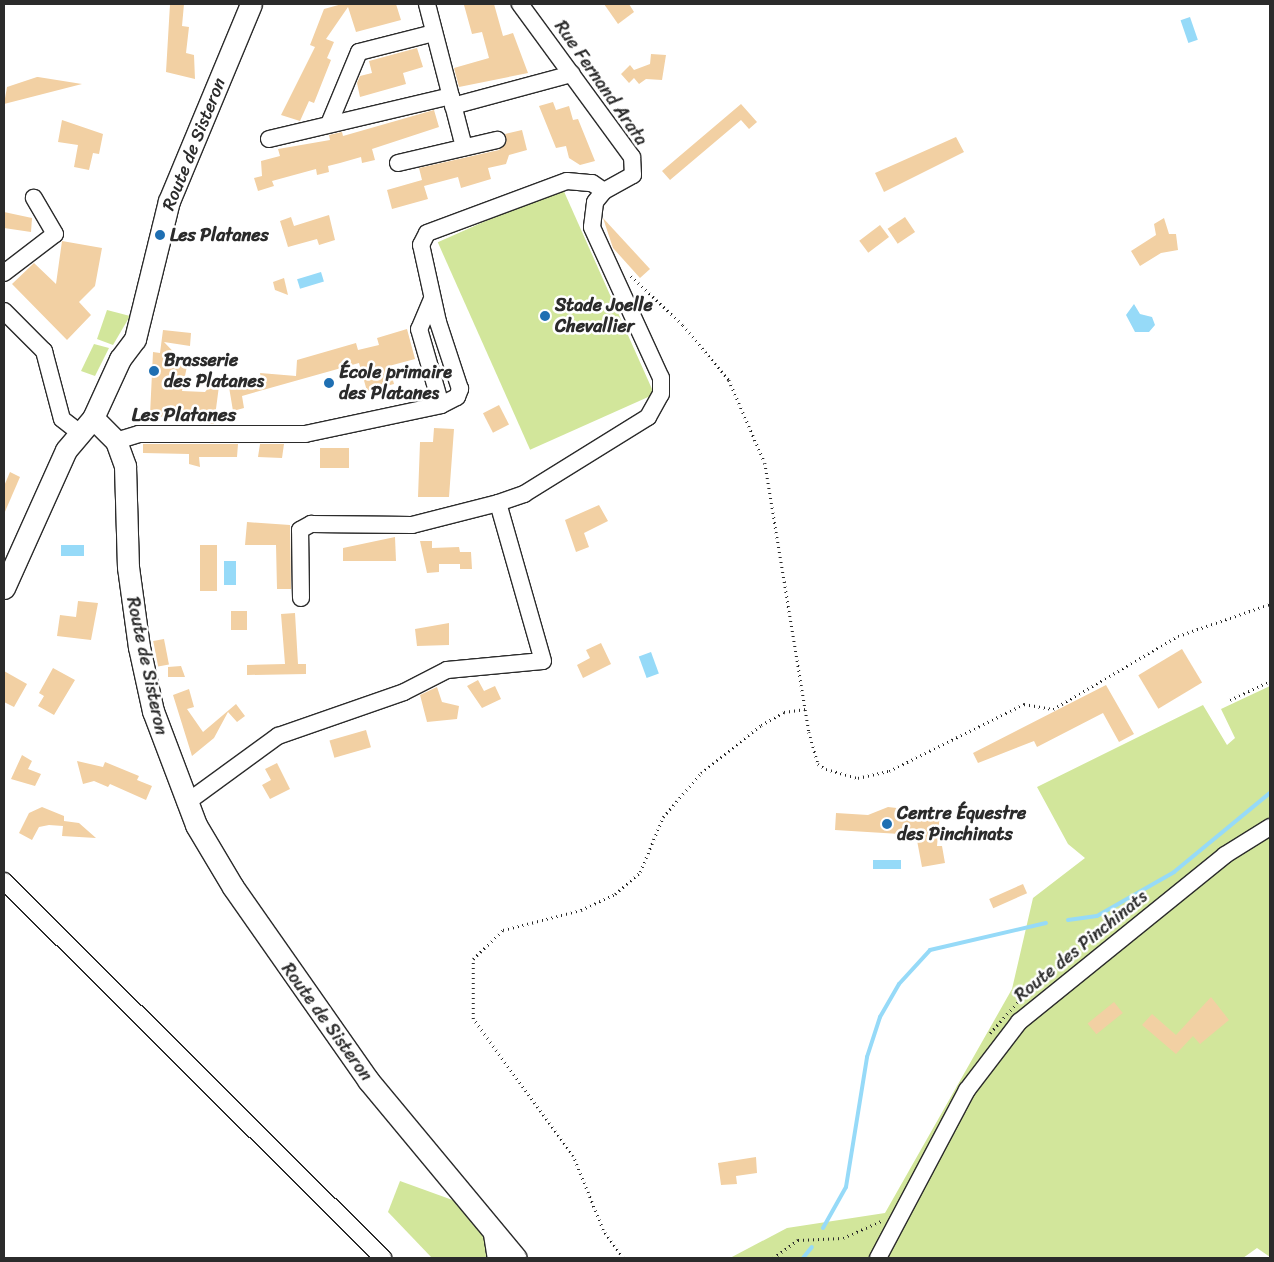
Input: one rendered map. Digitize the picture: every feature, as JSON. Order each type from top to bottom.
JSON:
[{"type":"main road","name":"Route de Sisteron","points":[[4,588],[50,479],[86,426],[120,359],[135,339],[169,201],[251,4]]},
{"type":"main road","points":[[86,426],[116,441]]},
{"type":"main road","name":"Route de Sisteron","points":[[116,441],[129,494],[128,567],[140,647],[153,711],[186,803],[233,887],[368,1080],[516,1258]]},
{"type":"street","points":[[427,4],[464,147]]},
{"type":"street","name":"Rue Fernand Arata","points":[[520,4],[632,157],[633,175],[604,191]]},
{"type":"street","points":[[329,124],[359,52],[434,33]]},
{"type":"street","points":[[269,139],[329,124],[452,101],[572,74]]},
{"type":"street","points":[[398,163],[497,140]]},
{"type":"street","points":[[116,441],[138,434],[305,434],[441,405],[460,393],[421,245],[427,233],[567,180],[592,183],[604,191],[595,202],[592,227],[662,378],[661,394],[648,416],[524,494],[498,503],[412,525],[311,524],[300,530],[301,598]]},
{"type":"street","points":[[4,272],[55,234],[34,198]]},
{"type":"street","points":[[433,295],[419,329],[441,405]]},
{"type":"street","points":[[4,310],[44,351],[62,420],[86,426]]},
{"type":"street","points":[[186,803],[278,736],[404,692],[448,670],[514,666],[543,661],[498,503]]},
{"type":"street","name":"Route des Pinchinats","points":[[878,1258],[967,1090],[1019,1022],[1225,855],[1270,827]]},
{"type":"street","points":[[4,881],[383,1258]]},
{"type":"street","points":[[490,1226],[496,1258]]},
{"type":"path","points":[[625,270],[683,325],[729,380],[745,414],[765,463],[806,709],[818,764],[841,776],[858,778],[889,770],[1024,704],[1053,709],[1178,636],[1270,604]]},
{"type":"path","points":[[1230,700],[1270,681]]},
{"type":"path","points":[[623,1258],[603,1230],[573,1156],[473,1018],[473,959],[503,930],[581,910],[616,894],[640,872],[662,817],[701,773],[761,725],[784,712],[806,709]]},
{"type":"path","points":[[985,1041],[1022,994],[1064,962]]},
{"type":"path","points":[[773,1258],[798,1240],[843,1238],[865,1231],[886,1215]]},
{"type":"green space","name":"Stade Joelle Chevallier","points":[[562,187],[654,394],[530,450],[438,242]]},
{"type":"green space","points":[[107,310],[130,316],[113,345],[97,339]]},
{"type":"green space","points":[[94,344],[109,348],[95,376],[81,371]]},
{"type":"green space","points":[[1270,686],[1270,1257],[1257,1248],[1243,1258],[730,1258],[787,1228],[885,1213],[1012,989],[1033,898],[1085,858],[1068,844],[1037,787],[1203,705],[1227,745],[1235,738],[1221,709]]},
{"type":"green space","points":[[400,1181],[458,1202],[501,1258],[432,1258],[388,1212]]},
{"type":"water","points":[[1190,17],[1198,40],[1188,43],[1181,20]]},
{"type":"water","points":[[321,272],[324,282],[300,289],[297,279]]},
{"type":"water","points":[[1134,304],[1140,314],[1152,317],[1155,325],[1149,332],[1135,332],[1126,315]]},
{"type":"water","points":[[61,545],[84,545],[84,556],[61,556]]},
{"type":"water","points":[[224,561],[236,561],[236,585],[224,585]]},
{"type":"water","points":[[651,652],[659,674],[647,678],[639,656]]},
{"type":"water","points":[[873,860],[901,860],[901,869],[873,869]]},
{"type":"building","points":[[170,4],[184,4],[182,26],[189,27],[186,53],[194,55],[195,79],[166,72]]},
{"type":"building","points":[[342,4],[396,4],[401,20],[356,32],[348,7],[326,39],[334,42],[327,58],[331,60],[314,103],[309,101],[300,121],[281,115],[315,47],[310,45],[324,9]]},
{"type":"building","points":[[494,4],[503,36],[513,33],[528,73],[459,87],[454,68],[489,58],[482,32],[472,34],[464,5]]},
{"type":"building","points":[[604,4],[629,4],[634,12],[618,24]]},
{"type":"building","points":[[417,48],[423,67],[403,73],[406,84],[360,97],[357,83],[360,76],[372,73],[369,61]]},
{"type":"building","points":[[651,54],[666,55],[662,80],[646,79],[639,84],[634,78],[629,83],[621,74],[630,65],[634,70],[650,64]]},
{"type":"building","points":[[37,77],[82,84],[4,104],[7,87]]},
{"type":"building","points":[[553,102],[556,110],[569,106],[573,120],[578,119],[595,161],[580,165],[569,158],[566,146],[556,148],[539,106]]},
{"type":"building","points":[[741,104],[757,122],[749,129],[741,120],[670,180],[662,171]]},
{"type":"building","points":[[434,110],[439,127],[372,149],[375,160],[362,163],[361,157],[328,166],[329,172],[317,175],[316,169],[272,181],[274,186],[258,191],[254,178],[262,176],[261,161],[280,156],[278,149],[330,140],[329,135],[342,132],[343,136]]},
{"type":"building","points":[[62,120],[103,134],[99,154],[93,153],[89,170],[74,167],[78,145],[58,142]]},
{"type":"building","points":[[522,130],[527,150],[509,155],[506,164],[488,168],[491,179],[461,188],[458,177],[424,186],[428,199],[392,209],[387,190],[422,180],[419,168],[499,150],[506,143],[505,134]]},
{"type":"building","points":[[956,137],[964,152],[884,192],[875,173]]},
{"type":"building","points":[[4,212],[32,218],[31,232],[4,228]]},
{"type":"building","points":[[329,215],[335,240],[319,245],[317,239],[288,247],[280,221],[291,217],[294,226]]},
{"type":"building","points":[[905,217],[915,232],[898,244],[888,229]]},
{"type":"building","points":[[603,218],[650,269],[640,278],[613,248]]},
{"type":"building","points":[[1164,218],[1169,234],[1176,234],[1178,250],[1161,253],[1140,266],[1131,251],[1156,235],[1154,224]]},
{"type":"building","points":[[880,225],[889,237],[868,253],[859,241]]},
{"type":"building","points":[[62,241],[102,248],[95,286],[79,302],[91,315],[67,340],[12,284],[34,263],[56,284]]},
{"type":"building","points":[[284,278],[288,295],[275,290],[273,282]]},
{"type":"building","points":[[407,329],[415,359],[389,366],[394,384],[367,391],[359,363],[242,396],[244,408],[233,411],[229,387],[261,378],[260,373],[296,376],[297,360],[356,343],[358,350],[379,345],[377,338]]},
{"type":"building","points":[[163,330],[191,333],[190,346],[164,342],[187,366],[182,391],[205,392],[210,386],[219,386],[214,424],[150,415],[153,352],[160,353]]},
{"type":"building","points":[[499,405],[509,425],[493,433],[483,413]]},
{"type":"building","points":[[434,428],[454,429],[449,497],[418,497],[420,442],[433,442]]},
{"type":"building","points":[[143,444],[238,444],[237,457],[199,457],[200,467],[189,464],[189,454],[143,453]]},
{"type":"building","points":[[260,444],[284,444],[282,458],[258,457]]},
{"type":"building","points":[[320,448],[349,448],[349,468],[320,468]]},
{"type":"building","points":[[10,472],[20,477],[4,514],[4,486]]},
{"type":"building","points":[[599,505],[608,521],[584,533],[589,547],[576,552],[565,520]]},
{"type":"building","points":[[247,522],[290,525],[291,589],[277,589],[276,545],[245,545]]},
{"type":"building","points":[[395,537],[396,561],[343,561],[343,548]]},
{"type":"building","points":[[420,541],[432,541],[432,548],[459,547],[460,552],[471,552],[472,569],[460,569],[460,564],[439,564],[439,572],[427,573]]},
{"type":"building","points":[[200,545],[217,545],[217,591],[200,591]]},
{"type":"building","points":[[78,601],[98,603],[91,640],[57,636],[60,615],[76,617]]},
{"type":"building","points":[[231,611],[247,611],[247,630],[231,630]]},
{"type":"building","points":[[295,613],[298,664],[306,664],[306,674],[247,675],[247,665],[285,664],[281,614]]},
{"type":"building","points":[[449,623],[449,645],[417,646],[415,629]]},
{"type":"building","points":[[164,639],[169,665],[158,667],[153,641]]},
{"type":"building","points":[[601,643],[611,664],[583,678],[577,665],[590,658],[586,650]]},
{"type":"building","points":[[1182,649],[1202,682],[1158,709],[1138,675]]},
{"type":"building","points":[[181,666],[185,677],[168,677],[168,667]]},
{"type":"building","points":[[53,668],[75,680],[54,715],[38,706],[44,696],[39,693]]},
{"type":"building","points":[[4,671],[27,684],[14,707],[4,702]]},
{"type":"building","points":[[478,680],[484,691],[495,686],[501,699],[482,708],[467,686]]},
{"type":"building","points":[[1106,685],[1134,734],[1119,742],[1103,713],[1037,747],[1034,741],[978,763],[973,753]]},
{"type":"building","points":[[437,687],[442,702],[459,706],[457,719],[427,722],[420,695]]},
{"type":"building","points":[[189,689],[194,707],[187,709],[203,732],[236,704],[245,716],[237,722],[228,712],[214,738],[192,756],[173,695]]},
{"type":"building","points":[[366,730],[371,747],[334,758],[329,740]]},
{"type":"building","points":[[22,755],[32,761],[28,769],[41,774],[35,786],[11,779]]},
{"type":"building","points":[[77,761],[103,767],[105,762],[139,776],[137,780],[152,786],[146,800],[110,784],[108,787],[94,781],[83,784]]},
{"type":"building","points":[[277,763],[290,789],[270,799],[262,785],[271,780],[265,769]]},
{"type":"building","points":[[42,807],[64,816],[64,821],[79,823],[96,838],[62,836],[63,826],[49,825],[39,827],[32,840],[19,833],[29,813]]},
{"type":"building","name":"Centre Équestre des Pinchinats","points":[[888,807],[940,813],[937,846],[942,846],[945,863],[922,867],[916,835],[835,830],[836,813],[868,815]]},
{"type":"building","points":[[1023,884],[1027,893],[993,908],[989,899]]},
{"type":"building","points":[[1211,997],[1229,1020],[1200,1044],[1193,1036],[1176,1054],[1142,1025],[1152,1014],[1176,1035]]},
{"type":"building","points":[[1114,1002],[1123,1013],[1096,1034],[1088,1023]]},
{"type":"building","points":[[756,1157],[757,1173],[736,1176],[737,1184],[721,1185],[718,1163]]},
{"type":"waterway","points":[[1068,920],[1097,916],[1174,872],[1270,793]]},
{"type":"waterway","points":[[823,1228],[846,1187],[867,1057],[880,1017],[899,984],[930,950],[1046,923]]},
{"type":"waterway","points":[[803,1258],[812,1247]]},
{"type":"place","name":"Les Platanes","points":[[160,235]]},
{"type":"place","name":"Stade Joelle Chevallier","points":[[545,316]]},
{"type":"place","name":"Brasserie des Platanes","points":[[154,371]]},
{"type":"place","name":"École primaire des Platanes","points":[[329,383]]},
{"type":"place","name":"Centre Équestre des Pinchinats","points":[[887,824]]},
{"type":"district","name":"Les Platanes","points":[[184,415]]}]
